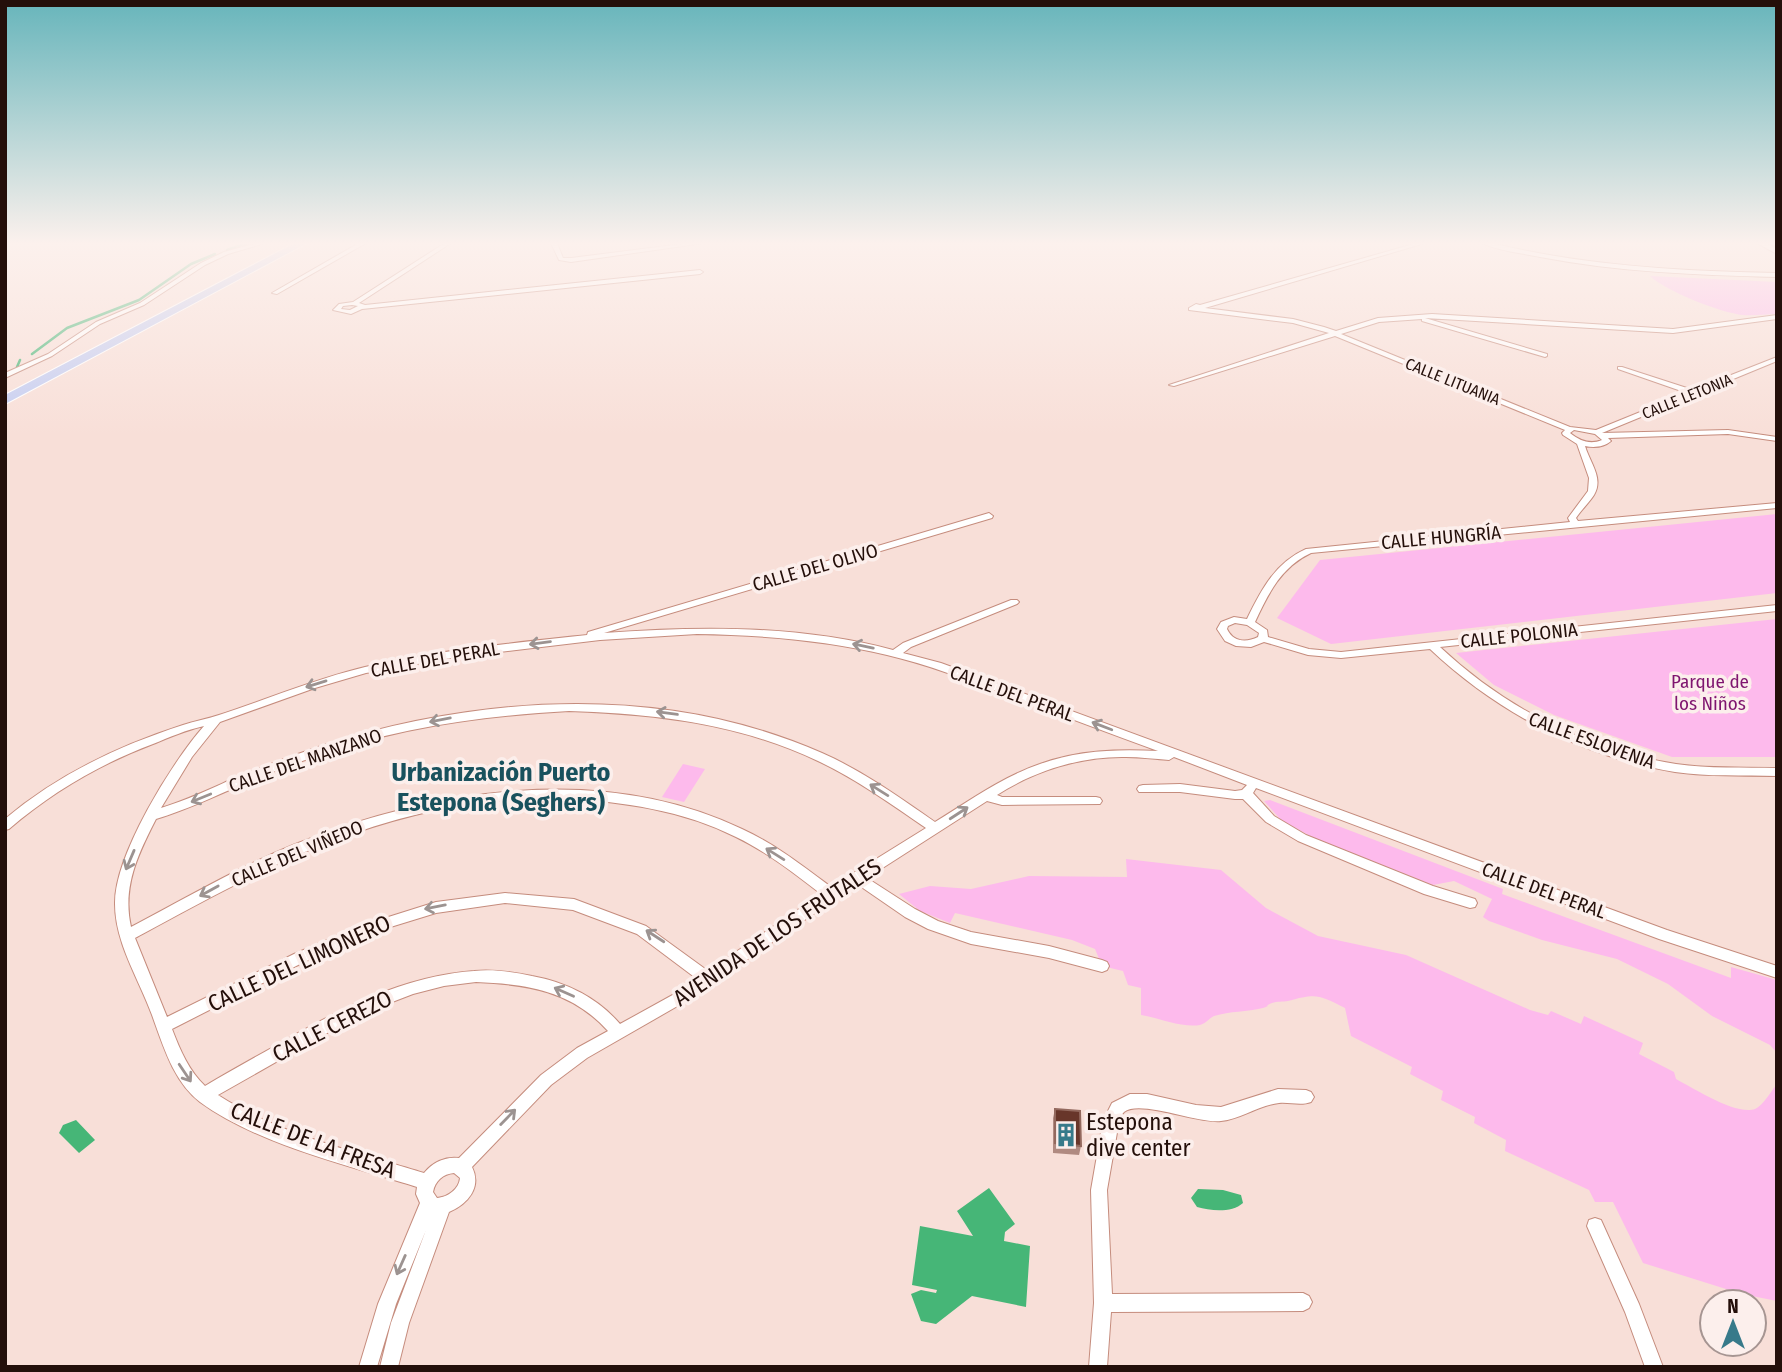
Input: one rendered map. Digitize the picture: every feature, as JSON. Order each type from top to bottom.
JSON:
[{"type":"highway","points":[[5,394],[171,307]]},
{"type":"highway","points":[[5,400],[181,307]]},
{"type":"street","points":[[5,376],[50,355],[98,323],[133,307]]},
{"type":"street","points":[[340,307],[336,310],[351,312],[362,307]]},
{"type":"street","name":"CALLE LITUANIA","points":[[1204,307],[1201,308],[1293,321],[1337,333],[1569,429]]},
{"type":"street","points":[[1415,316],[1545,355]]},
{"type":"street","points":[[1172,385],[1378,320],[1415,316],[1661,331],[1691,330],[1731,321],[1777,317]]},
{"type":"street","name":"CALLE LETONIA","points":[[1601,434],[1777,359]]},
{"type":"street","points":[[1620,368],[1694,393]]},
{"type":"street","points":[[1585,428],[1601,434],[1607,438],[1605,443],[1581,443],[1567,436],[1569,429],[1585,428]]},
{"type":"street","points":[[1601,434],[1728,432],[1777,439]]},
{"type":"street","points":[[1576,524],[1572,518],[1590,495],[1594,483],[1593,471],[1581,443]]},
{"type":"street","name":"CALLE HUNGRÍA","points":[[1250,622],[1282,568],[1293,557],[1309,551],[1777,505]]},
{"type":"street","name":"CALLE DEL OLIVO","points":[[586,638],[607,627],[989,516]]},
{"type":"street","points":[[896,653],[907,645],[1014,601]]},
{"type":"street","name":"CALLE POLONIA","points":[[1250,622],[1227,622],[1222,629],[1223,634],[1239,644],[1254,644],[1263,639],[1308,653],[1331,655],[1777,608]]},
{"type":"street","points":[[642,617],[648,632]]},
{"type":"street","points":[[1250,622],[1264,632],[1263,639]]},
{"type":"street","name":"CALLE DEL PERAL","points":[[5,826],[47,793],[94,765],[190,726],[218,719],[314,684],[395,664],[586,638],[709,629],[776,632],[896,653],[944,667],[1188,759],[1250,788],[1664,935],[1777,972]]},
{"type":"street","name":"CALLE ESLOVENIA","points":[[1432,645],[1462,675],[1508,707],[1584,741],[1673,768],[1777,772]]},
{"type":"street","name":"CALLE DEL MANZANO","points":[[153,815],[299,758],[394,730],[494,712],[606,708],[686,716],[775,739],[850,773],[935,828]]},
{"type":"street","name":"CALLE DE LA FRESA","points":[[218,719],[193,746],[132,854],[123,879],[121,907],[127,936],[185,1074],[205,1095],[244,1119],[427,1182]]},
{"type":"street","points":[[1124,753],[1136,739]]},
{"type":"street","name":"AVENIDA DE LOS FRUTALES","points":[[461,1167],[552,1075],[582,1053],[708,979],[831,894],[1012,780],[1079,758],[1124,753],[1188,759]]},
{"type":"street","points":[[1143,789],[1180,788],[1235,795],[1250,788],[1270,819],[1290,832],[1380,872],[1470,903]]},
{"type":"street","name":"CALLE DEL VIÑEDO","points":[[127,936],[232,879],[324,838],[403,813],[500,796],[606,796],[678,810],[748,838],[792,864],[831,894]]},
{"type":"street","points":[[985,796],[1002,801],[1096,801]]},
{"type":"street","points":[[857,878],[933,925],[971,938],[1102,966]]},
{"type":"street","name":"CALLE DEL LIMONERO","points":[[164,1026],[351,933],[429,908],[492,899],[556,901],[604,912],[663,941],[708,979]]},
{"type":"street","name":"CALLE CEREZO","points":[[205,1095],[348,1013],[416,986],[456,978],[515,978],[554,987],[590,1005],[606,1017],[618,1032]]},
{"type":"street","points":[[1098,1367],[1103,1303],[1099,1190],[1111,1121],[1117,1108],[1130,1101],[1147,1101],[1196,1112],[1221,1114],[1278,1096],[1306,1097]]},
{"type":"street","points":[[368,1367],[379,1324],[396,1277],[436,1205],[458,1200],[467,1187],[467,1173],[461,1167],[444,1167],[431,1175],[424,1194],[436,1205]]},
{"type":"street","points":[[389,1367],[436,1205]]},
{"type":"street","points":[[1595,1226],[1633,1310],[1654,1367]]},
{"type":"street","points":[[1103,1303],[1303,1302]]},
{"type":"green space","points":[[1713,307],[1777,307],[1777,314],[1743,315]]},
{"type":"green space","points":[[1777,514],[1777,593],[1331,644],[1277,618],[1320,560]]},
{"type":"green space","name":"Parque de los Niños","points":[[1777,619],[1777,757],[1672,757],[1554,715],[1494,685],[1456,653]]},
{"type":"green space","points":[[683,764],[705,769],[684,802],[662,797]]},
{"type":"green space","points":[[1270,800],[1503,889],[1502,894],[1731,978],[1731,967],[1777,980],[1777,1053],[1770,1045],[1712,1016],[1668,984],[1617,959],[1542,940],[1489,921],[1483,917],[1492,899],[1454,881],[1433,885],[1314,838],[1281,820],[1264,801]]},
{"type":"green space","points":[[1126,859],[1221,870],[1266,908],[1318,936],[1406,955],[1530,1010],[1548,1015],[1551,1011],[1581,1024],[1584,1016],[1643,1043],[1639,1054],[1674,1072],[1676,1079],[1737,1109],[1755,1109],[1764,1102],[1777,1084],[1777,1301],[1768,1299],[1768,1288],[1723,1288],[1643,1263],[1613,1202],[1595,1202],[1589,1190],[1505,1151],[1506,1140],[1474,1123],[1475,1117],[1441,1100],[1443,1091],[1410,1074],[1412,1067],[1351,1036],[1345,1008],[1329,1000],[1312,996],[1276,1002],[1263,1008],[1214,1016],[1193,1026],[1141,1015],[1141,988],[1128,985],[1123,971],[1102,966],[1095,949],[1072,940],[955,913],[950,923],[920,911],[899,894],[930,886],[971,889],[1029,876],[1127,877]]},
{"type":"shaded area","points":[[76,1120],[95,1140],[79,1153],[59,1133],[63,1125]]},
{"type":"shaded area","points":[[989,1188],[1015,1224],[1005,1232],[1004,1241],[1030,1246],[1026,1307],[972,1296],[936,1324],[921,1321],[911,1294],[921,1290],[936,1293],[937,1290],[912,1285],[920,1226],[973,1236],[957,1211]]},
{"type":"shaded area","points":[[1198,1189],[1223,1190],[1241,1195],[1243,1203],[1227,1210],[1197,1207],[1191,1198]]},
{"type":"building","name":"Estepona dive center","points":[[1055,1109],[1080,1111],[1081,1146],[1055,1143]]},
{"type":"waterway","points":[[32,354],[67,328],[121,307]]},
{"type":"waterway","points":[[17,367],[20,360]]},
{"type":"place","name":"Estepona dive center","points":[[1066,1135]]},
{"type":"district","name":"Urbanización Puerto Estepona (Seghers)","points":[[501,787]]}]
